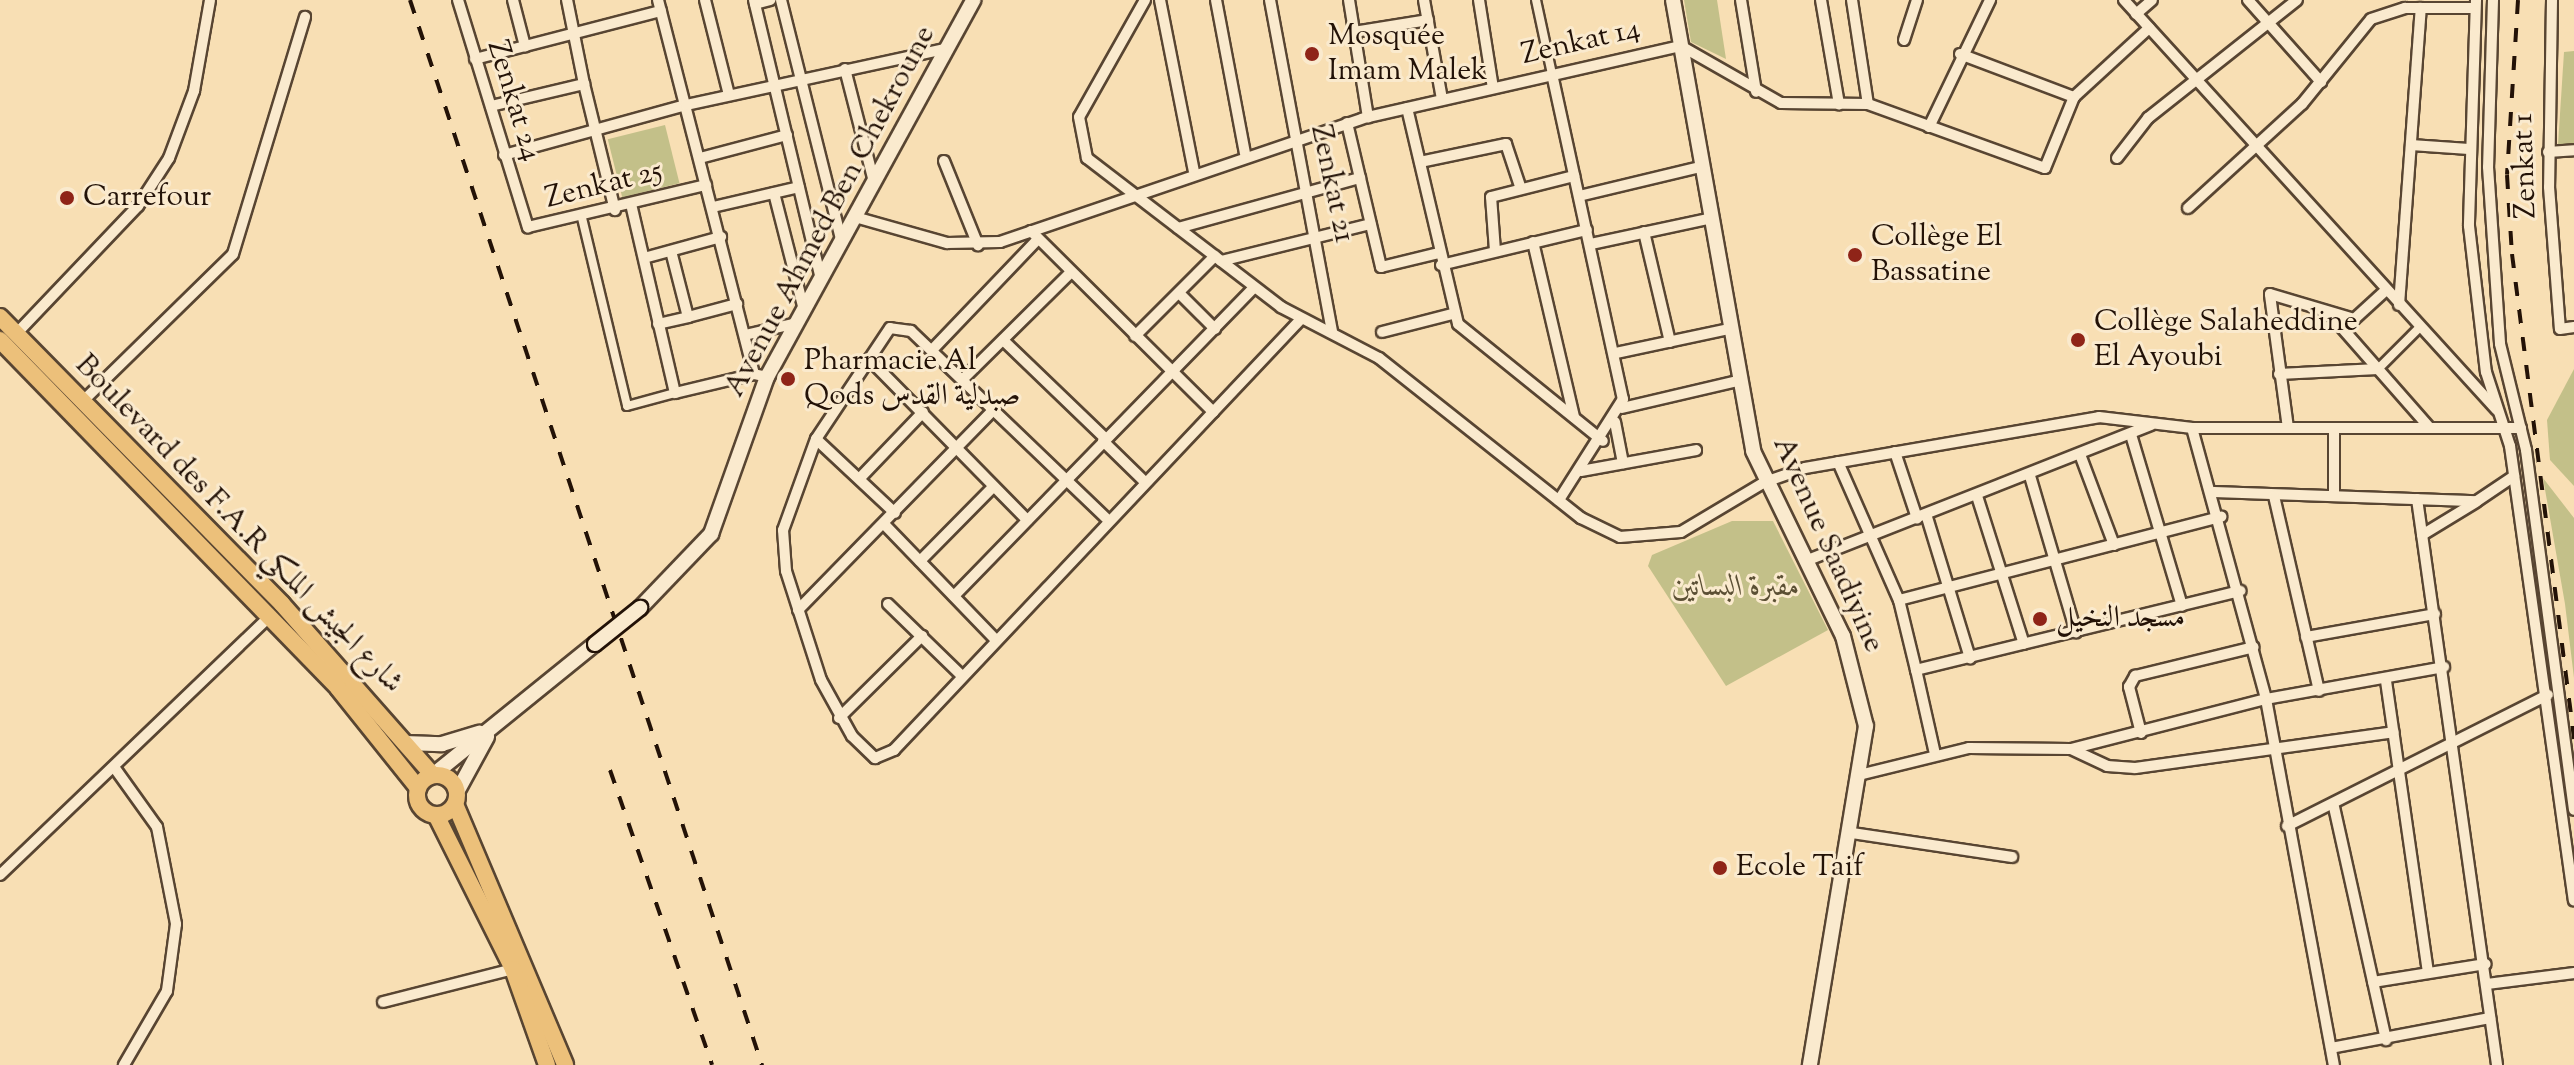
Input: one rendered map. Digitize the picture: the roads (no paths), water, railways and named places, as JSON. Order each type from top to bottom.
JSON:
[{"type":"main road","name":"Avenue Ahmed Ben Chekroune","points":[[433,775],[640,608],[711,534],[761,375],[801,316],[972,0]]},
{"type":"main road","name":"Avenue Saadiyine","points":[[1673,0],[1737,381],[1765,482],[1808,560],[1856,673],[1866,726],[1863,774],[1810,1065]]},
{"type":"main road","name":"Boulevard des F.A.R شارع الجيش الملكي","points":[[0,317],[303,626],[433,775],[446,777],[456,798]]},
{"type":"main road","name":"Boulevard des F.A.R شارع الجيش الملكي","points":[[0,340],[270,616],[418,788],[420,806],[436,815],[513,969],[547,1065]]},
{"type":"main road","name":"Avenue Ahmed Ben Chekroune","points":[[456,798],[491,729]]},
{"type":"main road","points":[[404,743],[442,744],[491,729]]},
{"type":"main road","points":[[418,788],[433,775]]},
{"type":"main road","points":[[436,815],[456,798],[565,1065]]},
{"type":"street","points":[[16,334],[138,206],[169,158],[194,91],[210,0]]},
{"type":"street","name":"Zenkat 24","points":[[458,0],[521,215]]},
{"type":"street","points":[[513,0],[525,46]]},
{"type":"street","points":[[567,0],[615,210]]},
{"type":"street","points":[[705,0],[729,95]]},
{"type":"street","points":[[770,0],[754,2],[821,280]]},
{"type":"street","points":[[781,0],[842,243]]},
{"type":"street","points":[[1145,0],[1079,117],[1087,158],[1254,288],[1301,319],[1332,331],[1426,393],[1581,518],[1637,539],[1708,521],[1765,482],[1838,462],[2099,417],[2192,428],[2521,428]]},
{"type":"street","points":[[1160,0],[1194,171]]},
{"type":"street","points":[[1216,0],[1245,153]]},
{"type":"street","name":"Zenkat 21","points":[[1270,0],[1319,239],[1332,331]]},
{"type":"street","points":[[1349,0],[1368,117]]},
{"type":"street","points":[[1424,0],[1442,99]]},
{"type":"street","points":[[1479,0],[1493,88]]},
{"type":"street","points":[[1536,0],[1616,353],[1622,408],[1603,441],[1559,500]]},
{"type":"street","points":[[1741,0],[1756,92]]},
{"type":"street","points":[[1821,0],[1839,104]]},
{"type":"street","points":[[1852,0],[1868,104],[2045,168],[2074,97],[2149,28]]},
{"type":"street","points":[[1904,40],[1917,0]]},
{"type":"street","points":[[1929,127],[1960,54],[1990,0]]},
{"type":"street","points":[[2124,0],[2385,291],[2499,411]]},
{"type":"street","points":[[2136,14],[2152,0]]},
{"type":"street","points":[[2248,0],[2321,82]]},
{"type":"street","points":[[2117,158],[2134,130],[2297,0]]},
{"type":"street","points":[[2377,0],[2387,12]]},
{"type":"street","points":[[2493,0],[2489,210],[2500,344],[2521,428],[2574,810]]},
{"type":"street","name":"Zenkat 1","points":[[2552,0],[2548,152],[2560,329],[2574,327]]},
{"type":"street","points":[[2188,208],[2321,82],[2349,39],[2387,12],[2405,4],[2421,8],[2476,4],[2469,149],[2480,331],[2506,428],[2514,476],[2574,901]]},
{"type":"street","points":[[475,59],[575,34],[659,5],[745,335],[761,375],[627,406],[582,218]]},
{"type":"street","points":[[2399,305],[2421,8]]},
{"type":"street","points":[[82,402],[233,254],[305,17]]},
{"type":"street","points":[[1354,32],[1428,20]]},
{"type":"street","name":"Zenkat 14","points":[[978,245],[1035,235],[1131,193],[1297,137],[1442,99],[1681,46],[1756,92],[1790,105],[1868,104]]},
{"type":"street","points":[[504,155],[686,105],[946,49]]},
{"type":"street","points":[[1960,54],[2074,97]]},
{"type":"street","points":[[845,69],[874,182]]},
{"type":"street","points":[[491,106],[584,84]]},
{"type":"street","points":[[1407,108],[1452,314],[1480,346],[1603,441]]},
{"type":"street","points":[[1347,123],[1381,267],[1439,253]]},
{"type":"street","points":[[700,158],[787,135]]},
{"type":"street","points":[[1420,162],[1506,144],[1521,189]]},
{"type":"street","points":[[2411,145],[2469,149]]},
{"type":"street","points":[[2548,152],[2574,150]]},
{"type":"street","points":[[944,161],[978,245]]},
{"type":"street","points":[[1579,196],[1700,167]]},
{"type":"street","points":[[1495,251],[1487,205],[1503,193],[1574,176]]},
{"type":"street","points":[[1178,228],[1360,178]]},
{"type":"street","name":"Zenkat 25","points":[[521,215],[532,228],[615,210],[706,185]]},
{"type":"street","points":[[713,207],[799,187]]},
{"type":"street","points":[[745,335],[801,316],[774,193]]},
{"type":"street","points":[[631,204],[675,393]]},
{"type":"street","points":[[855,217],[978,245]]},
{"type":"street","points":[[1591,244],[1708,219]]},
{"type":"street","points":[[1135,336],[1218,258],[1319,239],[1370,224]]},
{"type":"street","points":[[1441,265],[1587,230]]},
{"type":"street","points":[[1644,232],[1670,342]]},
{"type":"street","points":[[932,350],[1035,235],[1213,412]]},
{"type":"street","points":[[644,258],[721,237]]},
{"type":"street","points":[[1533,242],[1574,417]]},
{"type":"street","points":[[671,251],[688,317]]},
{"type":"street","points":[[963,379],[1071,272]]},
{"type":"street","points":[[954,596],[1254,288]]},
{"type":"street","points":[[2343,330],[2385,291]]},
{"type":"street","points":[[1179,293],[1215,329]]},
{"type":"street","points":[[2288,428],[2270,294],[2354,319]]},
{"type":"street","points":[[658,324],[737,304]]},
{"type":"street","points":[[2325,309],[2430,428]]},
{"type":"street","points":[[1382,332],[1452,314]]},
{"type":"street","points":[[1107,519],[963,379],[900,324],[869,359],[816,439],[783,530],[798,610],[839,718],[868,754],[882,759],[1107,519],[1301,319]]},
{"type":"street","points":[[2279,374],[2378,369],[2419,328]]},
{"type":"street","points":[[1616,353],[1729,329]]},
{"type":"street","points":[[1003,340],[1145,482]]},
{"type":"street","points":[[869,359],[1027,520]]},
{"type":"street","points":[[1622,408],[1737,381]]},
{"type":"street","points":[[798,610],[959,449],[994,409]]},
{"type":"street","points":[[860,478],[923,412]]},
{"type":"street","points":[[1615,422],[1623,463]]},
{"type":"street","points":[[1808,560],[2132,438],[2151,425]]},
{"type":"street","points":[[2192,428],[2221,517],[2266,699],[2287,826],[2334,1065]]},
{"type":"street","points":[[2334,429],[2334,494]]},
{"type":"street","points":[[2132,438],[2165,532],[2182,606]]},
{"type":"street","points":[[816,439],[895,513]]},
{"type":"street","points":[[1581,471],[1696,450]]},
{"type":"street","points":[[1895,452],[1953,587],[1970,658]]},
{"type":"street","points":[[2081,457],[2114,545]]},
{"type":"street","points":[[1838,462],[1899,600],[1935,754]]},
{"type":"street","points":[[2030,476],[2060,559],[2076,632]]},
{"type":"street","points":[[2422,535],[2514,476]]},
{"type":"street","points":[[920,561],[993,487]]},
{"type":"street","points":[[2214,492],[2477,501]]},
{"type":"street","points":[[1977,496],[2006,573],[2024,644]]},
{"type":"street","points":[[2274,496],[2319,691]]},
{"type":"street","points":[[2417,499],[2486,964],[2497,1065]]},
{"type":"street","points":[[1899,600],[2221,517]]},
{"type":"street","points":[[884,524],[994,638]]},
{"type":"street","points":[[1916,670],[2241,591]]},
{"type":"street","points":[[888,604],[960,674]]},
{"type":"street","points":[[2306,637],[2435,614]]},
{"type":"street","points":[[0,875],[270,616]]},
{"type":"street","points":[[839,718],[922,636]]},
{"type":"street","points":[[2141,733],[2129,687],[2135,676],[2254,647]]},
{"type":"street","points":[[1863,774],[1935,754],[2071,749],[2266,699],[2386,681],[2444,667]]},
{"type":"street","points":[[2386,681],[2428,972]]},
{"type":"street","points":[[2287,826],[2334,807],[2557,691]]},
{"type":"street","points":[[2071,749],[2107,766],[2135,768],[2239,751],[2275,754],[2394,732]]},
{"type":"street","points":[[114,767],[157,827],[176,924],[167,991],[124,1065]]},
{"type":"street","points":[[2334,807],[2386,1040]]},
{"type":"street","points":[[1852,833],[2012,857]]},
{"type":"street","points":[[2373,982],[2486,964]]},
{"type":"street","points":[[383,1002],[513,969]]},
{"type":"street","points":[[2487,984],[2574,973]]},
{"type":"street","points":[[2331,1048],[2490,1018]]},
{"type":"railway","points":[[410,0],[762,1065]]},
{"type":"railway","points":[[2518,0],[2507,175],[2512,254],[2574,739]]},
{"type":"railway","points":[[610,770],[712,1065]]},
{"type":"place","name":"Mosquée Imam Malek","points":[[1312,54]]},
{"type":"place","name":"Carrefour","points":[[67,198]]},
{"type":"place","name":"Collège El Bassatine","points":[[1855,255]]},
{"type":"place","name":"Collège Salaheddine El Ayoubi","points":[[2078,340]]},
{"type":"place","name":"Pharmacie Al Qods صبدلية القدس","points":[[788,379]]},
{"type":"place","name":"مسجد النخيل","points":[[2040,619]]},
{"type":"place","name":"Ecole Taif","points":[[1720,868]]},
{"type":"park label","name":"مقبرة البساتين","points":[[1736,588]]}]
